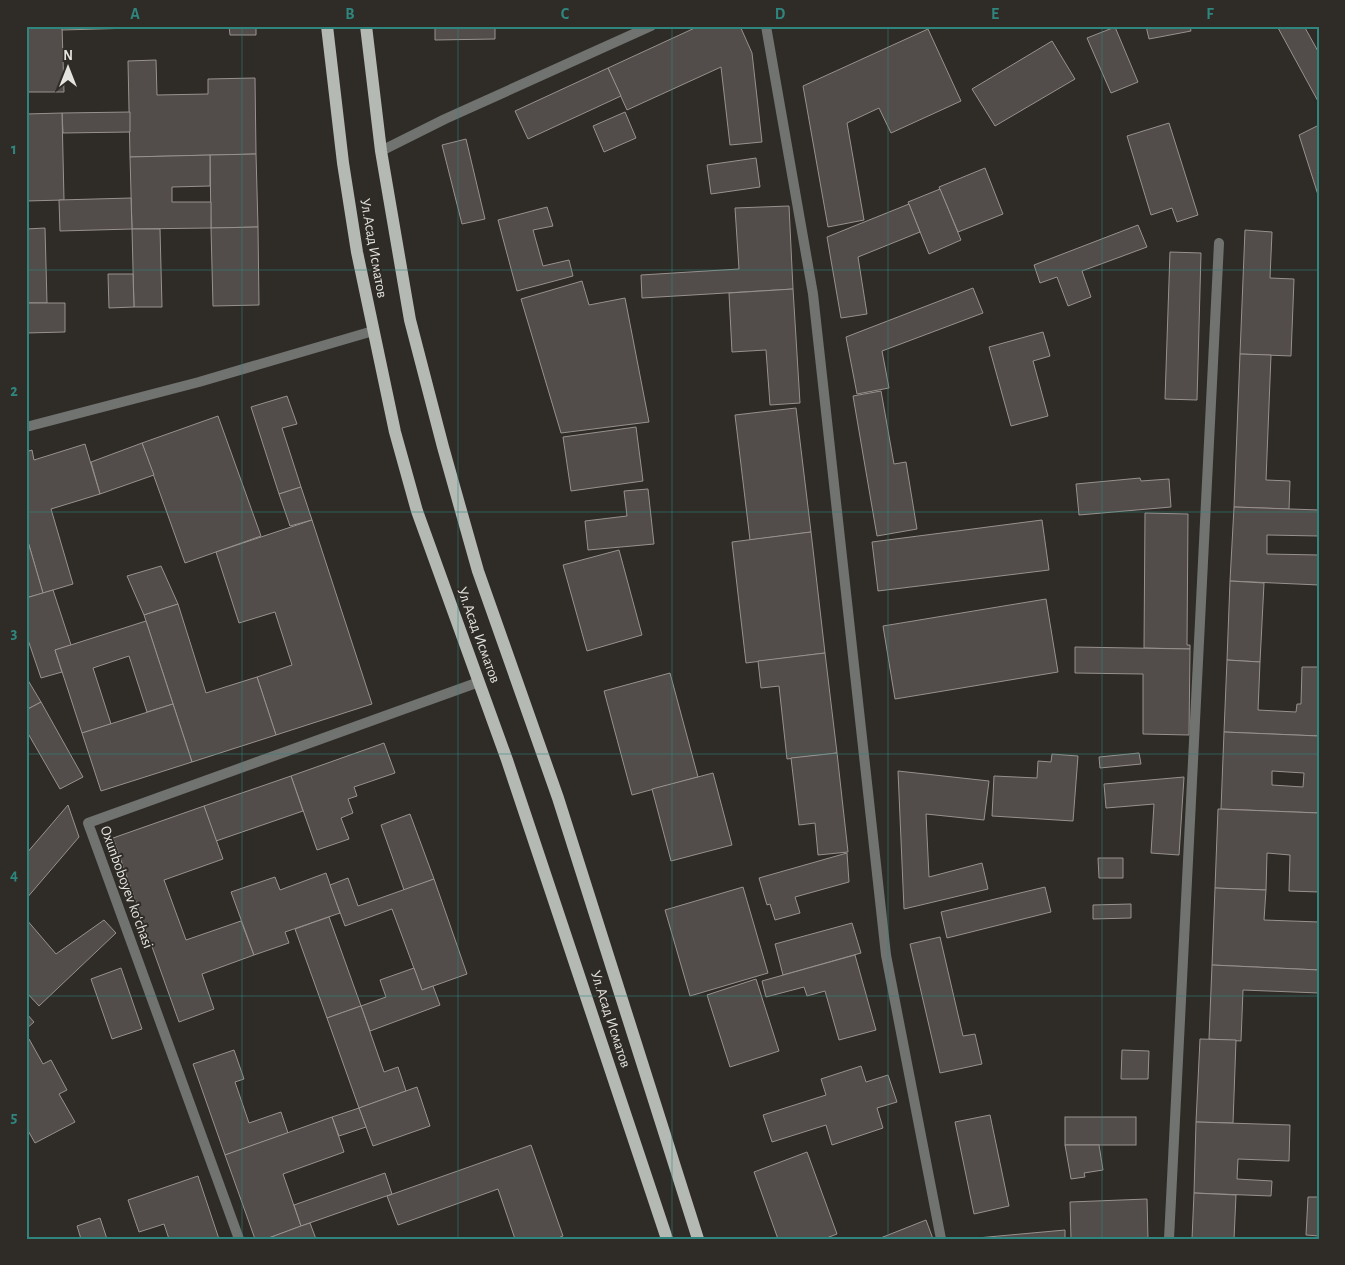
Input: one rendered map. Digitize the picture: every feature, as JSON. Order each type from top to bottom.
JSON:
[{"type":"main road","name":"Ул.Асад Исматов","points":[[327,26],[343,163],[357,252],[395,432],[417,511],[508,760],[667,1239]]},
{"type":"main road","name":"Ул.Асад Исматов","points":[[366,26],[381,151],[410,320],[443,447],[478,571],[558,798],[698,1239]]},
{"type":"street","points":[[381,151],[445,118],[651,26]]},
{"type":"street","points":[[766,26],[813,294],[886,955],[941,1239]]},
{"type":"street","points":[[1169,1239],[1219,243]]},
{"type":"street","points":[[26,426],[199,382],[373,331]]},
{"type":"street","name":"Oxunboboyev koʻchasi","points":[[239,1239],[88,823],[479,682]]},
{"type":"building","points":[[26,26],[62,26],[64,92],[26,92]]},
{"type":"building","points":[[62,26],[134,26],[134,28],[62,30]]},
{"type":"building","points":[[229,26],[256,26],[256,35],[230,35]]},
{"type":"building","points":[[435,26],[495,26],[495,39],[435,40]]},
{"type":"building","points":[[699,26],[740,26],[752,53],[762,142],[730,145],[721,67],[627,110],[608,68]]},
{"type":"building","points":[[1146,26],[1190,26],[1191,31],[1149,39]]},
{"type":"building","points":[[1277,26],[1304,26],[1319,53],[1319,103]]},
{"type":"building","points":[[1115,27],[1138,82],[1111,93],[1087,38]]},
{"type":"building","points":[[928,29],[961,101],[891,133],[879,108],[847,123],[864,220],[828,227],[803,86]]},
{"type":"building","points":[[1052,41],[1075,79],[995,126],[972,89]]},
{"type":"building","points":[[156,60],[157,95],[208,94],[208,79],[255,78],[256,154],[130,157],[128,61]]},
{"type":"building","points":[[608,68],[621,96],[528,139],[515,111]]},
{"type":"building","points":[[130,112],[130,132],[63,133],[62,113]]},
{"type":"building","points":[[625,112],[636,138],[604,152],[593,126]]},
{"type":"building","points":[[62,113],[64,200],[26,201],[26,114]]},
{"type":"building","points":[[1169,123],[1198,215],[1177,222],[1172,208],[1151,215],[1127,136]]},
{"type":"building","points":[[1319,125],[1319,198],[1299,135]]},
{"type":"building","points":[[466,139],[485,219],[462,224],[442,145]]},
{"type":"building","points":[[256,154],[258,227],[211,228],[210,155]]},
{"type":"building","points":[[210,155],[210,186],[172,187],[172,202],[211,202],[211,228],[132,229],[130,157]]},
{"type":"building","points":[[756,158],[760,187],[711,194],[707,165]]},
{"type":"building","points":[[985,168],[1003,214],[958,232],[939,187]]},
{"type":"building","points":[[940,189],[961,240],[929,254],[908,202]]},
{"type":"building","points":[[131,198],[132,229],[60,231],[59,200]]},
{"type":"building","points":[[909,204],[920,232],[858,257],[867,314],[841,318],[827,237]]},
{"type":"building","points":[[789,206],[793,289],[642,298],[641,275],[739,269],[735,208]]},
{"type":"building","points":[[547,207],[553,226],[533,230],[543,266],[569,260],[573,276],[517,291],[498,220]]},
{"type":"building","points":[[1138,225],[1147,247],[1082,271],[1091,297],[1068,306],[1057,277],[1040,283],[1034,265]]},
{"type":"building","points":[[258,227],[259,305],[213,306],[211,228]]},
{"type":"building","points":[[45,228],[47,303],[26,303],[26,229]]},
{"type":"building","points":[[132,229],[160,229],[162,307],[134,307]]},
{"type":"building","points":[[1245,230],[1272,232],[1270,278],[1294,279],[1291,356],[1240,354]]},
{"type":"building","points":[[1170,252],[1201,253],[1197,400],[1165,399]]},
{"type":"building","points":[[108,274],[133,274],[134,307],[109,308]]},
{"type":"building","points":[[582,281],[589,305],[625,298],[649,422],[561,433],[521,299]]},
{"type":"building","points":[[973,288],[983,313],[882,351],[889,388],[857,394],[846,337]]},
{"type":"building","points":[[793,289],[800,403],[770,405],[766,350],[732,352],[729,293]]},
{"type":"building","points":[[26,303],[65,303],[65,332],[26,333]]},
{"type":"building","points":[[1043,332],[1050,356],[1033,361],[1048,416],[1011,426],[989,347]]},
{"type":"building","points":[[1240,354],[1271,355],[1266,480],[1290,481],[1289,509],[1234,507]]},
{"type":"building","points":[[881,391],[894,464],[906,462],[917,529],[877,536],[853,396]]},
{"type":"building","points":[[287,396],[297,424],[282,428],[301,487],[279,494],[251,407]]},
{"type":"building","points":[[796,408],[811,532],[750,540],[735,415]]},
{"type":"building","points":[[218,416],[261,536],[185,563],[142,443]]},
{"type":"building","points":[[636,427],[643,481],[571,491],[563,437]]},
{"type":"building","points":[[142,443],[154,475],[100,494],[91,462]]},
{"type":"building","points":[[85,444],[100,494],[51,509],[73,584],[43,593],[26,535],[26,452],[32,450],[34,460]]},
{"type":"building","points":[[1140,478],[1141,481],[1169,479],[1171,507],[1079,515],[1076,484]]},
{"type":"building","points":[[301,487],[312,520],[290,526],[279,494]]},
{"type":"building","points":[[648,489],[654,544],[588,550],[585,521],[627,516],[624,491]]},
{"type":"building","points":[[1234,507],[1319,510],[1319,536],[1267,535],[1267,554],[1319,555],[1319,585],[1230,581]]},
{"type":"building","points":[[1145,513],[1188,514],[1187,645],[1190,645],[1190,649],[1144,648]]},
{"type":"building","points":[[312,520],[372,704],[276,735],[257,677],[292,665],[275,612],[239,623],[216,552]]},
{"type":"building","points":[[1042,520],[1049,570],[878,591],[872,542]]},
{"type":"building","points":[[811,532],[825,653],[746,663],[732,542]]},
{"type":"building","points":[[26,535],[43,593],[26,598]]},
{"type":"building","points":[[619,550],[642,635],[587,651],[563,565]]},
{"type":"building","points":[[161,566],[178,604],[144,615],[127,576]]},
{"type":"building","points":[[1230,581],[1264,583],[1260,662],[1227,660]]},
{"type":"building","points":[[53,590],[71,645],[55,650],[62,672],[41,678],[26,634],[26,598]]},
{"type":"building","points":[[1046,599],[1058,672],[895,699],[883,626]]},
{"type":"building","points":[[178,604],[206,693],[257,677],[276,735],[192,762],[144,615]]},
{"type":"building","points":[[146,621],[173,704],[147,712],[129,656],[93,668],[111,724],[82,733],[55,650]]},
{"type":"building","points":[[1075,647],[1190,649],[1189,735],[1143,734],[1143,674],[1075,673]]},
{"type":"building","points":[[825,653],[837,753],[787,759],[779,686],[761,688],[758,661]]},
{"type":"building","points":[[1227,660],[1260,662],[1258,710],[1296,712],[1297,704],[1301,704],[1302,667],[1319,667],[1319,736],[1224,732]]},
{"type":"building","points":[[670,673],[698,777],[632,795],[604,691]]},
{"type":"building","points":[[26,677],[41,702],[26,710]]},
{"type":"building","points":[[41,702],[83,777],[60,789],[26,730],[26,710]]},
{"type":"building","points":[[173,704],[192,762],[101,791],[82,733]]},
{"type":"building","points":[[1224,732],[1319,736],[1319,813],[1221,809]],"holes":[[[1272,771],[1304,773],[1303,787],[1272,785]]]},
{"type":"building","points":[[384,743],[395,773],[354,787],[357,796],[348,799],[353,813],[341,818],[349,839],[317,850],[291,776]]},
{"type":"building","points":[[837,753],[848,852],[818,855],[815,823],[799,825],[791,758]]},
{"type":"building","points":[[1139,753],[1141,764],[1100,768],[1099,757]]},
{"type":"building","points":[[1052,754],[1078,756],[1073,821],[992,816],[994,776],[1037,778],[1038,761],[1051,762]]},
{"type":"building","points":[[898,771],[989,781],[984,820],[926,814],[929,877],[982,863],[988,889],[904,909]]},
{"type":"building","points":[[713,773],[732,845],[671,861],[652,789]]},
{"type":"building","points":[[291,776],[303,811],[216,841],[204,806]]},
{"type":"building","points":[[1184,777],[1179,855],[1151,853],[1154,804],[1106,808],[1104,784]]},
{"type":"building","points":[[68,805],[79,837],[26,899],[26,854]]},
{"type":"building","points":[[204,806],[223,859],[164,880],[186,940],[241,921],[254,955],[202,974],[214,1009],[179,1022],[113,838]]},
{"type":"building","points":[[1218,809],[1319,813],[1319,892],[1289,891],[1290,855],[1267,853],[1266,890],[1215,888]]},
{"type":"building","points":[[410,814],[434,879],[404,890],[381,825]]},
{"type":"building","points":[[847,853],[849,882],[795,897],[800,913],[775,920],[770,904],[767,905],[759,878]]},
{"type":"building","points":[[1098,858],[1123,858],[1123,878],[1099,878]]},
{"type":"building","points":[[326,873],[340,913],[285,932],[289,943],[254,955],[231,892],[275,877],[280,890]]},
{"type":"building","points":[[348,878],[358,906],[434,879],[467,974],[422,990],[392,909],[345,926],[330,885]]},
{"type":"building","points":[[743,887],[768,973],[690,996],[665,910]]},
{"type":"building","points":[[1045,887],[1051,912],[947,938],[941,912]]},
{"type":"building","points":[[1215,888],[1266,890],[1264,920],[1319,922],[1319,970],[1212,965]]},
{"type":"building","points":[[1131,904],[1131,918],[1093,919],[1093,905]]},
{"type":"building","points":[[329,917],[361,1006],[327,1018],[295,929]]},
{"type":"building","points":[[26,919],[56,954],[104,920],[116,933],[39,1006],[26,992]]},
{"type":"building","points":[[852,923],[861,953],[783,975],[775,944]]},
{"type":"building","points":[[940,937],[963,1036],[975,1034],[982,1064],[940,1073],[910,944]]},
{"type":"building","points":[[855,955],[876,1030],[839,1040],[825,991],[807,996],[804,987],[766,997],[762,981]]},
{"type":"building","points":[[1212,965],[1319,970],[1319,993],[1243,990],[1241,1041],[1209,1039]]},
{"type":"building","points":[[121,968],[142,1029],[112,1039],[91,979]]},
{"type":"building","points":[[414,968],[422,990],[433,986],[440,1005],[370,1031],[361,1006],[386,997],[380,980]]},
{"type":"building","points":[[756,979],[779,1051],[730,1067],[707,995]]},
{"type":"building","points":[[361,1006],[384,1072],[398,1067],[406,1091],[359,1108],[327,1018]]},
{"type":"building","points":[[26,1013],[34,1022],[26,1029]]},
{"type":"building","points":[[29,1039],[43,1064],[51,1060],[67,1090],[59,1094],[75,1122],[35,1143],[26,1127],[26,1041]]},
{"type":"building","points":[[1200,1039],[1236,1040],[1233,1123],[1196,1122]]},
{"type":"building","points":[[234,1050],[244,1079],[235,1082],[249,1123],[281,1112],[288,1133],[225,1155],[193,1064]]},
{"type":"building","points":[[1122,1050],[1149,1051],[1148,1079],[1121,1079]]},
{"type":"building","points":[[861,1066],[866,1082],[888,1075],[897,1102],[877,1108],[883,1128],[832,1145],[826,1125],[772,1142],[763,1115],[826,1095],[821,1079]]},
{"type":"building","points":[[417,1087],[430,1126],[373,1146],[359,1108]]},
{"type":"building","points":[[359,1108],[366,1127],[339,1136],[332,1117]]},
{"type":"building","points":[[990,1115],[1009,1206],[974,1214],[955,1122]]},
{"type":"building","points":[[332,1117],[344,1152],[283,1174],[301,1226],[266,1239],[255,1239],[225,1155]]},
{"type":"building","points":[[1065,1117],[1136,1117],[1136,1145],[1065,1145]]},
{"type":"building","points":[[1196,1122],[1290,1125],[1289,1161],[1238,1159],[1237,1179],[1272,1181],[1271,1196],[1194,1193]]},
{"type":"building","points":[[531,1145],[563,1236],[556,1239],[515,1239],[498,1189],[398,1225],[387,1196]]},
{"type":"building","points":[[1065,1145],[1099,1145],[1103,1170],[1084,1173],[1085,1177],[1071,1179]]},
{"type":"building","points":[[807,1152],[837,1234],[824,1239],[778,1239],[754,1172]]},
{"type":"building","points":[[385,1173],[392,1194],[301,1226],[294,1205]]},
{"type":"building","points":[[198,1176],[219,1239],[169,1239],[164,1224],[139,1232],[128,1200]]},
{"type":"building","points":[[1194,1193],[1236,1195],[1234,1239],[1192,1239]]},
{"type":"building","points":[[1308,1197],[1319,1197],[1319,1236],[1306,1235]]},
{"type":"building","points":[[1147,1199],[1148,1239],[1071,1239],[1070,1202]]},
{"type":"building","points":[[100,1218],[107,1239],[81,1239],[77,1226]]},
{"type":"building","points":[[926,1220],[933,1239],[878,1239]]},
{"type":"building","points":[[310,1223],[316,1239],[266,1239],[301,1226]]},
{"type":"building","points":[[1065,1230],[1065,1239],[977,1239],[977,1238]]}]
